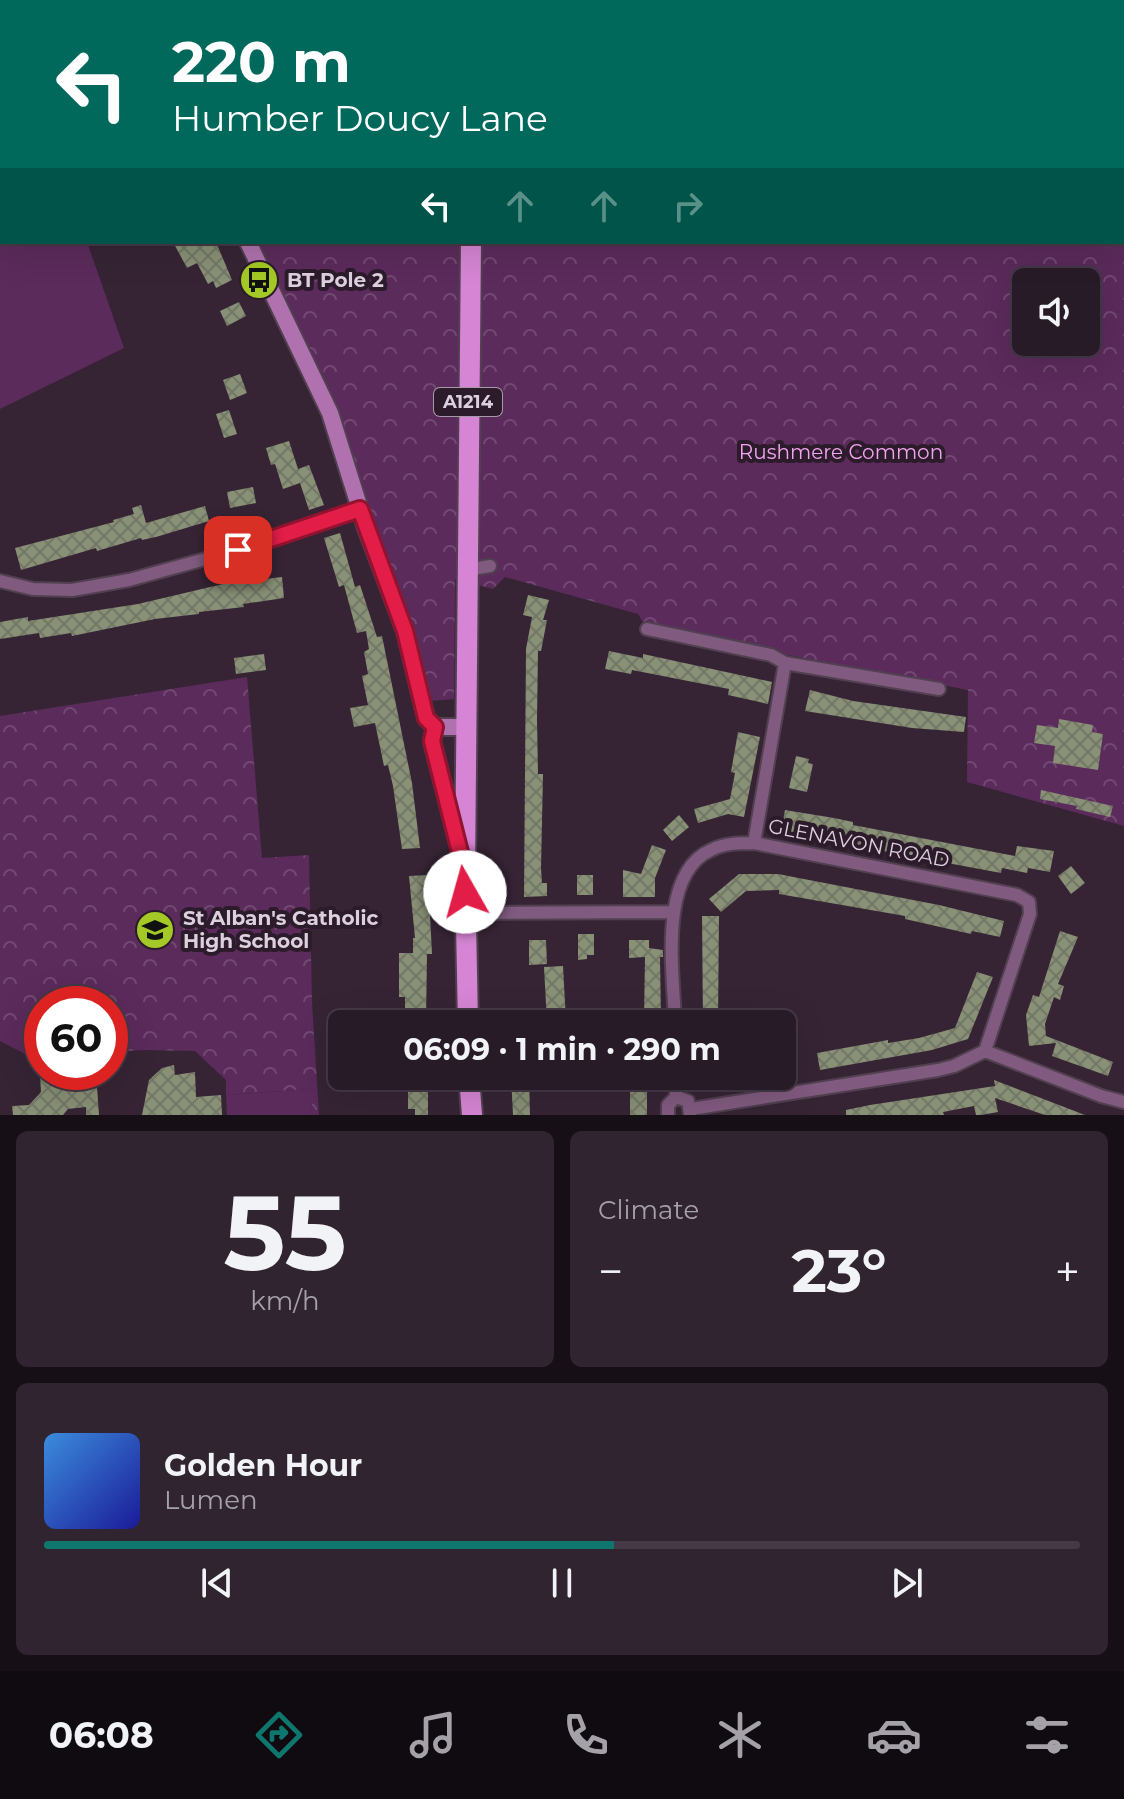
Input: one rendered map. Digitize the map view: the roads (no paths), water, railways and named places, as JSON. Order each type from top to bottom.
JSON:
[{"type":"main road","name":"A1214","points":[[468,1010],[465,872],[471,244]]},
{"type":"main road","points":[[470,1090],[472,1115]]},
{"type":"street","points":[[249,244],[330,413],[360,509],[405,631],[426,718],[435,727],[466,727]]},
{"type":"street","points":[[0,581],[33,589],[72,590],[129,580],[238,550],[360,509]]},
{"type":"street","points":[[467,565],[490,566]]},
{"type":"street","points":[[647,629],[771,655],[785,663],[939,689]]},
{"type":"street","points":[[754,843],[785,663]]},
{"type":"street","points":[[435,727],[432,741],[465,872]]},
{"type":"street","name":"GLENAVON ROAD","points":[[675,1010],[673,912],[684,875],[708,851],[728,844],[754,843],[1017,895],[1029,902],[1030,914],[985,1051]]},
{"type":"street","points":[[466,913],[673,912]]},
{"type":"street","points":[[676,1097],[688,1101],[690,1112],[938,1070],[985,1051],[1124,1102]]},
{"type":"street","points":[[668,1115],[668,1105],[676,1097],[676,1090]]},
{"type":"place","name":"BT Pole 2","points":[[259,280]]},
{"type":"place","name":"St Alban's Catholic High School","points":[[155,930]]},
{"type":"park label","name":"Rushmere Common","points":[[841,452]]}]
